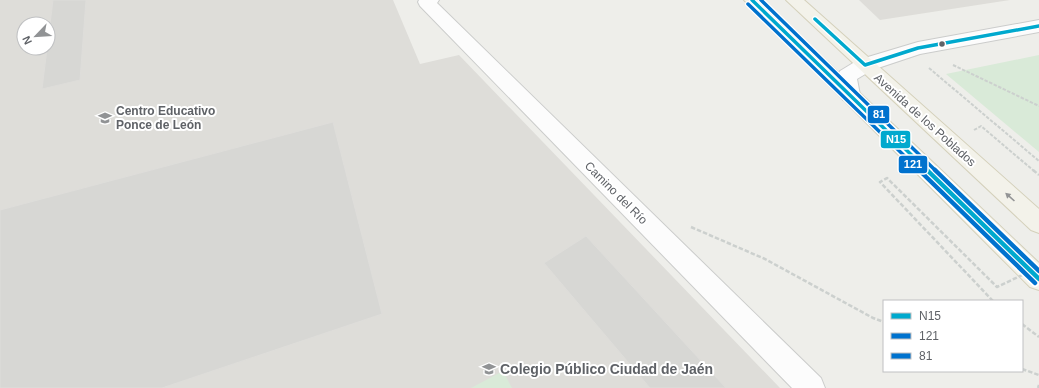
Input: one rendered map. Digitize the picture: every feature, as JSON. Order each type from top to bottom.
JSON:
[{"type":"main road","points":[[752,0],[1039,279]]},
{"type":"main road","name":"Avenida de los Poblados","points":[[794,0],[1039,223]]},
{"type":"street","name":"Camino del Río","points":[[431,0],[426,2],[811,388]]},
{"type":"street","points":[[850,95],[847,76],[865,65],[913,50],[1039,26]]},
{"type":"path","points":[[913,50],[1039,106]]},
{"type":"path","points":[[913,50],[1039,161]]},
{"type":"path","points":[[978,136],[972,131],[981,126],[1039,174]]},
{"type":"path","points":[[992,300],[880,182],[888,178],[997,287],[1039,267]]},
{"type":"path","points":[[690,226],[765,259],[872,318],[883,322]]},
{"type":"path","points":[[1023,325],[1039,337]]},
{"type":"path","points":[[1023,369],[1039,375]]},
{"type":"shaded area","points":[[0,0],[393,0],[420,64],[459,55],[780,388],[0,388]]},
{"type":"shaded area","points":[[859,0],[1010,0],[880,20]]},
{"type":"green space","points":[[1039,55],[1039,152],[946,74]]},
{"type":"green space","points":[[503,371],[512,388],[471,388]]},
{"type":"building","points":[[53,0],[86,0],[80,80],[42,89],[46,56],[56,56],[56,16],[51,16]]},
{"type":"building","points":[[333,122],[382,314],[162,388],[0,388],[0,210]]},
{"type":"building","points":[[586,236],[726,388],[650,388],[544,263]]},
{"type":"transit line","name":"N15","points":[[752,0],[1039,279]]},
{"type":"transit line","name":"81","points":[[761,0],[1039,271]]},
{"type":"transit line","name":"121","points":[[748,4],[1035,283]]},
{"type":"transit line","name":"N15","points":[[815,19],[865,65],[918,48],[1039,26]]},
{"type":"place","name":"Centro Educativo Ponce de León","points":[[105,118]]},
{"type":"place","name":"Colegio Público Ciudad de Jaén","points":[[489,369]]}]
